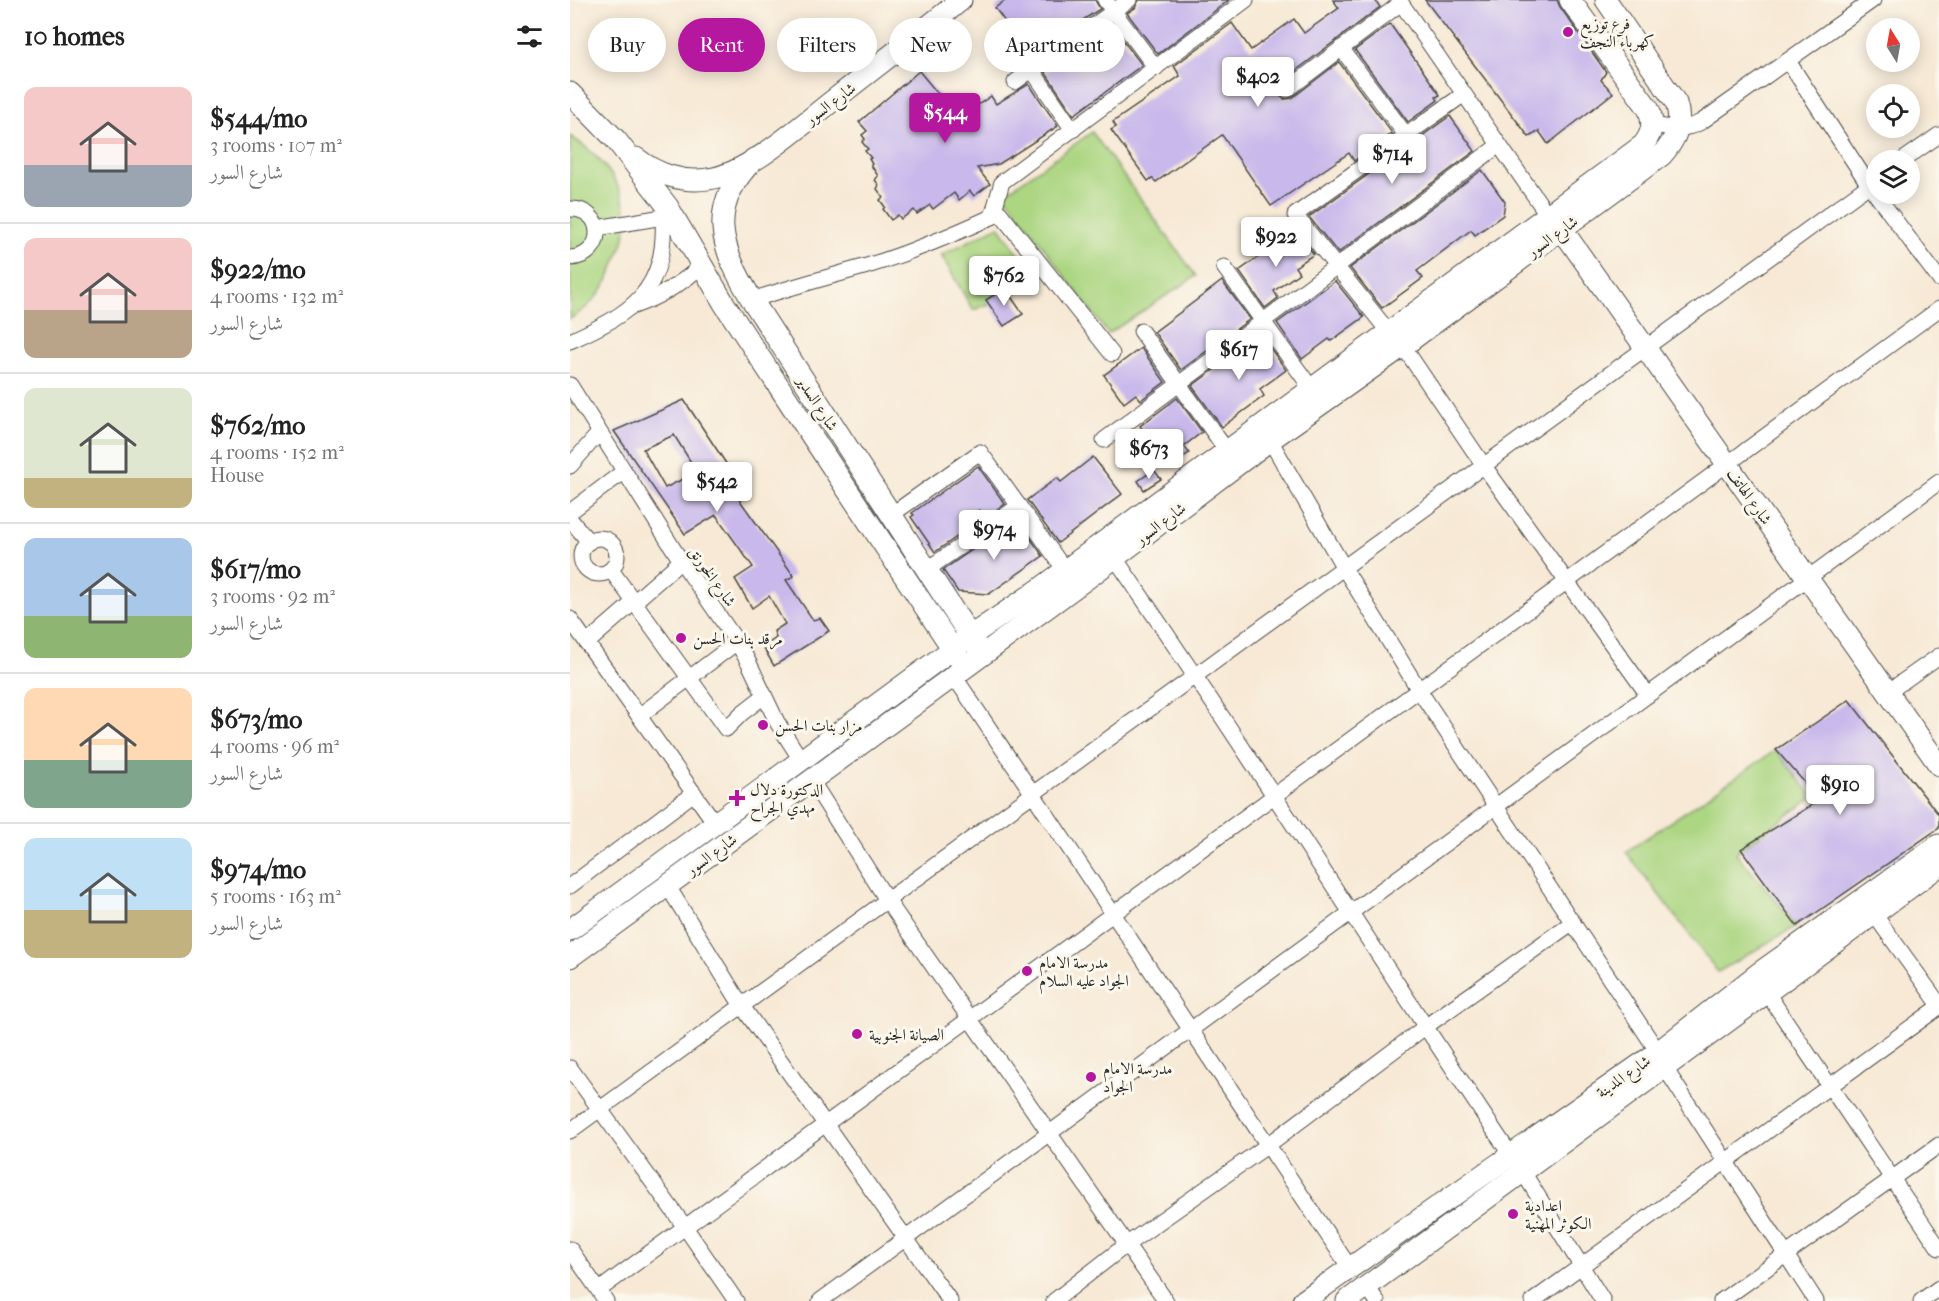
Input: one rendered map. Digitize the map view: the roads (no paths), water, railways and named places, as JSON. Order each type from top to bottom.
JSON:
[{"type":"main road","name":"شارع السور","points":[[754,159],[961,0]]},
{"type":"main road","points":[[1570,0],[1648,108],[1653,125]]},
{"type":"main road","points":[[1609,1],[1671,94],[1678,110],[1678,129]]},
{"type":"main road","points":[[570,93],[638,160],[656,171],[683,179],[708,179],[735,171],[754,159]]},
{"type":"main road","name":"شارع السور","points":[[570,930],[961,643],[1115,558],[1270,440],[1403,346],[1643,145],[1648,140],[1653,125]]},
{"type":"main road","name":"شارع السور","points":[[570,957],[967,666],[1043,598],[1065,570],[1388,331],[1554,221],[1662,155],[1672,143],[1678,129]]},
{"type":"main road","name":"شارع السدير","points":[[616,140],[668,207],[731,314],[814,440],[961,643]]},
{"type":"main road","name":"شارع السدير","points":[[754,159],[739,174],[724,206],[724,241],[732,262],[752,300],[926,570],[961,643]]},
{"type":"main road","name":"شارع الهاتف","points":[[1554,221],[1939,765]]},
{"type":"main road","points":[[814,440],[834,427]]},
{"type":"main road","points":[[961,643],[967,666]]},
{"type":"main road","name":"شارع المدينة","points":[[1347,1301],[1372,1294],[1661,1060],[1759,974],[1939,845]]},
{"type":"main road","name":"شارع المدينة","points":[[1303,1301],[1510,1154],[1767,993],[1939,866]]},
{"type":"street","points":[[1095,18],[1109,6],[1130,0]]},
{"type":"street","points":[[992,217],[1002,182],[1246,0]]},
{"type":"street","points":[[1653,125],[1678,129],[1693,126],[1713,115],[1873,0]]},
{"type":"street","points":[[1287,90],[1400,2],[1554,221]]},
{"type":"street","points":[[1109,6],[1156,68]]},
{"type":"street","points":[[1341,48],[1406,135]]},
{"type":"street","points":[[1788,61],[1866,173]]},
{"type":"street","points":[[1015,82],[1029,72]]},
{"type":"street","points":[[1033,72],[1073,130]]},
{"type":"street","points":[[1388,331],[1295,215],[1464,94]]},
{"type":"street","points":[[1918,150],[1939,135]]},
{"type":"street","points":[[1104,440],[1499,145]]},
{"type":"street","points":[[570,1131],[1866,188]]},
{"type":"street","points":[[1887,204],[1939,279]]},
{"type":"street","points":[[570,209],[582,210],[588,214],[597,228],[598,235],[591,250],[585,255],[570,258]]},
{"type":"street","points":[[752,300],[909,251],[1000,213],[1112,354]]},
{"type":"street","points":[[597,228],[663,217],[663,250],[659,267],[652,282],[634,306]]},
{"type":"street","points":[[570,341],[614,319],[634,306],[670,290],[686,280],[702,265]]},
{"type":"street","points":[[1224,267],[1311,388]]},
{"type":"street","points":[[570,1249],[603,1296],[686,1227],[1939,309]]},
{"type":"street","points":[[1141,332],[1227,451]]},
{"type":"street","points":[[1403,346],[1484,466],[1648,695]]},
{"type":"street","name":"شارع الخورنق","points":[[571,391],[681,561],[737,642],[777,722],[801,760]]},
{"type":"street","points":[[570,466],[599,433]]},
{"type":"street","points":[[1270,440],[1419,690],[1497,805],[1816,1301]]},
{"type":"street","points":[[891,515],[980,452],[1065,570]]},
{"type":"street","points":[[570,512],[623,472]]},
{"type":"street","points":[[820,1301],[1939,482]]},
{"type":"street","points":[[926,570],[1019,506]]},
{"type":"street","points":[[570,519],[589,542]]},
{"type":"street","points":[[601,539],[612,543],[617,559],[611,570],[595,574],[585,567],[581,556],[585,545],[589,542],[601,539]]},
{"type":"street","points":[[1115,558],[1196,675],[1510,1154]]},
{"type":"street","points":[[587,643],[681,561]]},
{"type":"street","points":[[611,570],[726,729],[742,712],[764,696]]},
{"type":"street","points":[[570,619],[715,823]]},
{"type":"street","points":[[639,716],[737,642]]},
{"type":"street","points":[[1888,692],[1939,656]]},
{"type":"street","points":[[967,666],[1034,793],[1350,1268]]},
{"type":"street","points":[[811,780],[887,900],[1166,1301]]},
{"type":"street","points":[[570,886],[694,793]]},
{"type":"street","points":[[667,885],[742,1006],[950,1301]]},
{"type":"street","points":[[1533,1301],[1939,1006],[1874,914]]},
{"type":"street","points":[[1054,1301],[1126,1245],[1268,1145],[1425,1027],[1573,922]]},
{"type":"street","points":[[1767,993],[1939,1248]]},
{"type":"street","points":[[570,1068],[686,1227],[736,1301]]},
{"type":"street","points":[[1721,1301],[1939,1145]]},
{"type":"street","points":[[1523,1172],[1603,1301]]},
{"type":"street","points":[[1921,1301],[1939,1288]]},
{"type":"place","name":"فرع توزيع كهرباء النجف","points":[[1568,32]]},
{"type":"place","name":"مرقد بنات الحسن","points":[[681,638]]},
{"type":"place","name":"مزار بنات الحسن","points":[[763,725]]},
{"type":"place","name":"الدكتورة دلال مهدي الجراح","points":[[737,798]]},
{"type":"place","name":"مدرسة الامام الجواد عليه السلام","points":[[1027,971]]},
{"type":"place","name":"الصيانة الجنوبية","points":[[857,1034]]},
{"type":"place","name":"مدرسة الامام الجواد","points":[[1091,1077]]},
{"type":"place","name":"اعدادية الكوثر المهنية","points":[[1513,1214]]}]
